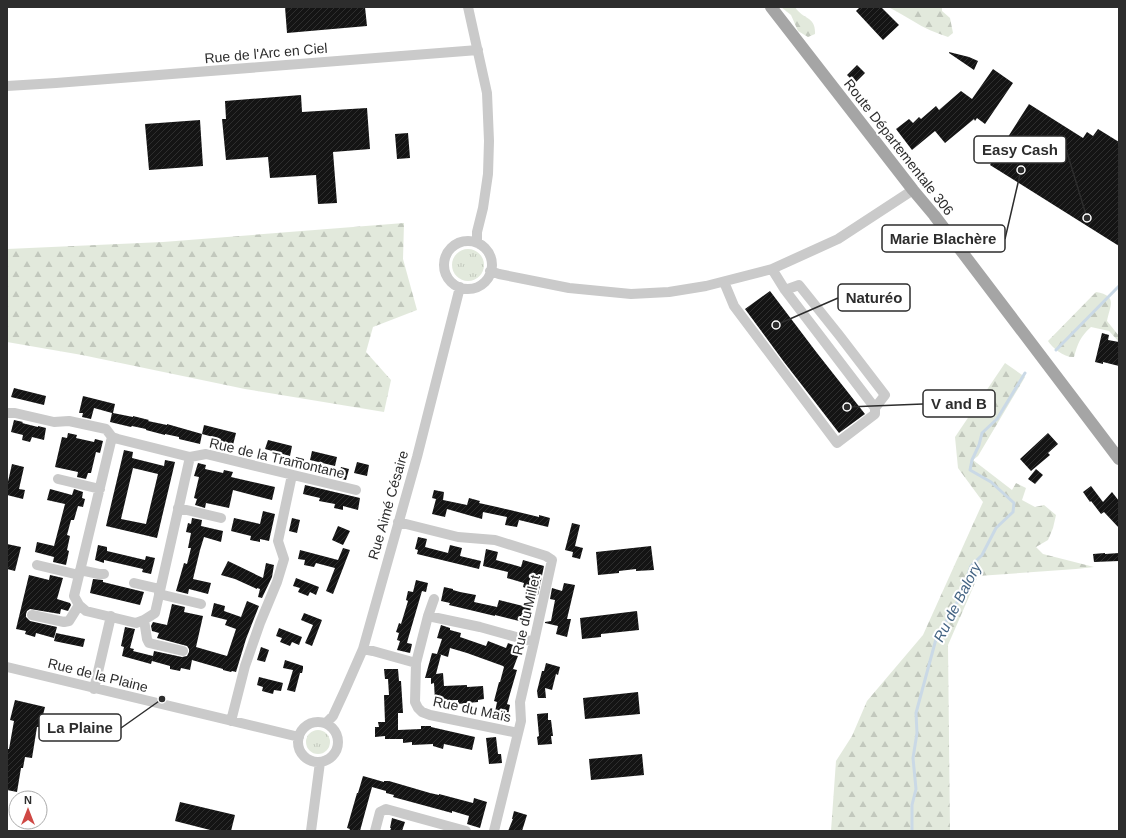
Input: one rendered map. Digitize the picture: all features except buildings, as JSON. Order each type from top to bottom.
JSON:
[{"type":"main road","name":"Route Départementale 306","points":[[772,7],[913,190],[934,215],[1119,459]]},
{"type":"street","points":[[468,7],[487,93],[489,141],[488,174],[483,208],[477,232],[477,243]]},
{"type":"street","name":"Rue de l'Arc en Ciel","points":[[7,86],[478,50]]},
{"type":"street","points":[[490,271],[569,288],[631,294],[669,292],[706,286],[772,269],[838,239],[913,190]]},
{"type":"street","points":[[462,241],[477,243],[484,247],[488,253],[491,260],[490,271],[485,281],[479,286],[472,288],[460,287],[448,278],[444,264],[445,256],[449,249],[462,241]]},
{"type":"street","points":[[724,282],[734,306],[837,443],[875,414],[875,408],[785,290],[772,269]]},
{"type":"street","points":[[785,290],[799,285],[840,335],[885,395],[875,408]]},
{"type":"street","name":"Rue Aimé Césaire","points":[[326,723],[332,716],[342,696],[363,649],[417,457],[460,287]]},
{"type":"street","points":[[824,341],[836,342],[840,335]]},
{"type":"street","name":"Rue de la Tramontane","points":[[7,413],[15,413],[54,422],[69,421],[106,430],[112,437],[118,439],[190,457],[206,454],[356,490]]},
{"type":"street","points":[[112,437],[74,596],[79,605],[86,611],[136,622],[144,620],[155,613],[190,457]]},
{"type":"street","points":[[231,720],[245,666],[260,623],[277,582],[284,559],[278,540],[292,475]]},
{"type":"street","points":[[58,479],[100,489]]},
{"type":"street","points":[[178,508],[221,518]]},
{"type":"street","name":"Rue du Millet","points":[[398,522],[458,537],[495,540],[546,556],[552,560],[520,702],[521,721],[494,831]]},
{"type":"street","points":[[37,566],[104,574]]},
{"type":"street","points":[[134,583],[201,604]]},
{"type":"street","name":"Rue du Maïs","points":[[434,599],[416,663],[415,702],[418,708],[422,712],[430,715],[518,733]]},
{"type":"street","points":[[32,614],[64,622],[69,621],[79,605]]},
{"type":"street","points":[[94,688],[111,616]]},
{"type":"street","points":[[428,616],[480,627],[534,642]]},
{"type":"street","points":[[144,620],[149,643],[183,651]]},
{"type":"street","points":[[363,649],[416,663]]},
{"type":"street","name":"Rue de la Plaine","points":[[7,667],[299,737]]},
{"type":"street","points":[[313,723],[326,723],[336,732],[338,745],[336,752],[326,761],[320,762],[308,759],[303,755],[298,743],[302,731],[313,723]]},
{"type":"street","points":[[311,831],[320,762]]},
{"type":"street","points":[[375,831],[380,812],[386,809],[466,831]]},
{"type":"green space","points":[[781,7],[795,7],[811,21],[815,28],[815,34],[808,37],[798,31],[791,15]]},
{"type":"green space","points":[[888,7],[942,7],[942,11],[950,18],[953,33],[948,37],[935,32],[921,26]]},
{"type":"green space","points":[[404,223],[403,259],[417,310],[373,327],[366,352],[391,380],[384,412],[245,389],[82,355],[7,342],[7,249],[163,242]]},
{"type":"green space","points":[[465,249],[471,249],[481,256],[484,265],[483,271],[477,278],[471,281],[465,281],[455,274],[452,268],[452,262],[459,252]]},
{"type":"green space","points":[[1096,292],[1107,296],[1110,299],[1111,306],[1107,321],[1119,336],[1119,342],[1109,331],[1091,327],[1080,340],[1074,357],[1067,356],[1056,349],[1048,341]]},
{"type":"green space","points":[[1005,363],[1025,377],[978,456],[973,460],[1012,490],[1016,483],[1026,488],[1022,500],[1035,507],[1044,505],[1056,515],[1048,540],[1036,547],[1043,554],[1094,567],[978,576],[948,645],[950,831],[831,831],[836,761],[852,736],[867,701],[923,635],[983,502],[958,468],[955,437]]},
{"type":"green space","points":[[318,730],[327,733],[330,742],[327,751],[318,754],[309,751],[306,742],[309,733]]},
{"type":"waterway","name":"Ru de Balory","points":[[1056,350],[1119,286]]},
{"type":"waterway","name":"Ru de Balory","points":[[912,831],[912,805],[916,789],[913,758],[917,733],[916,713],[936,639],[959,599],[971,566],[982,555],[996,528],[1013,512],[1014,503],[991,482],[970,470],[972,460],[979,445],[982,433],[997,419],[1025,373]]},
{"type":"place","name":"Marie Blachère","points":[[1021,170]]},
{"type":"place","name":"Easy Cash","points":[[1087,218]]},
{"type":"place","name":"Naturéo","points":[[776,325]]},
{"type":"place","name":"V and B","points":[[847,407]]},
{"type":"place","name":"La Plaine","points":[[162,699]]}]
